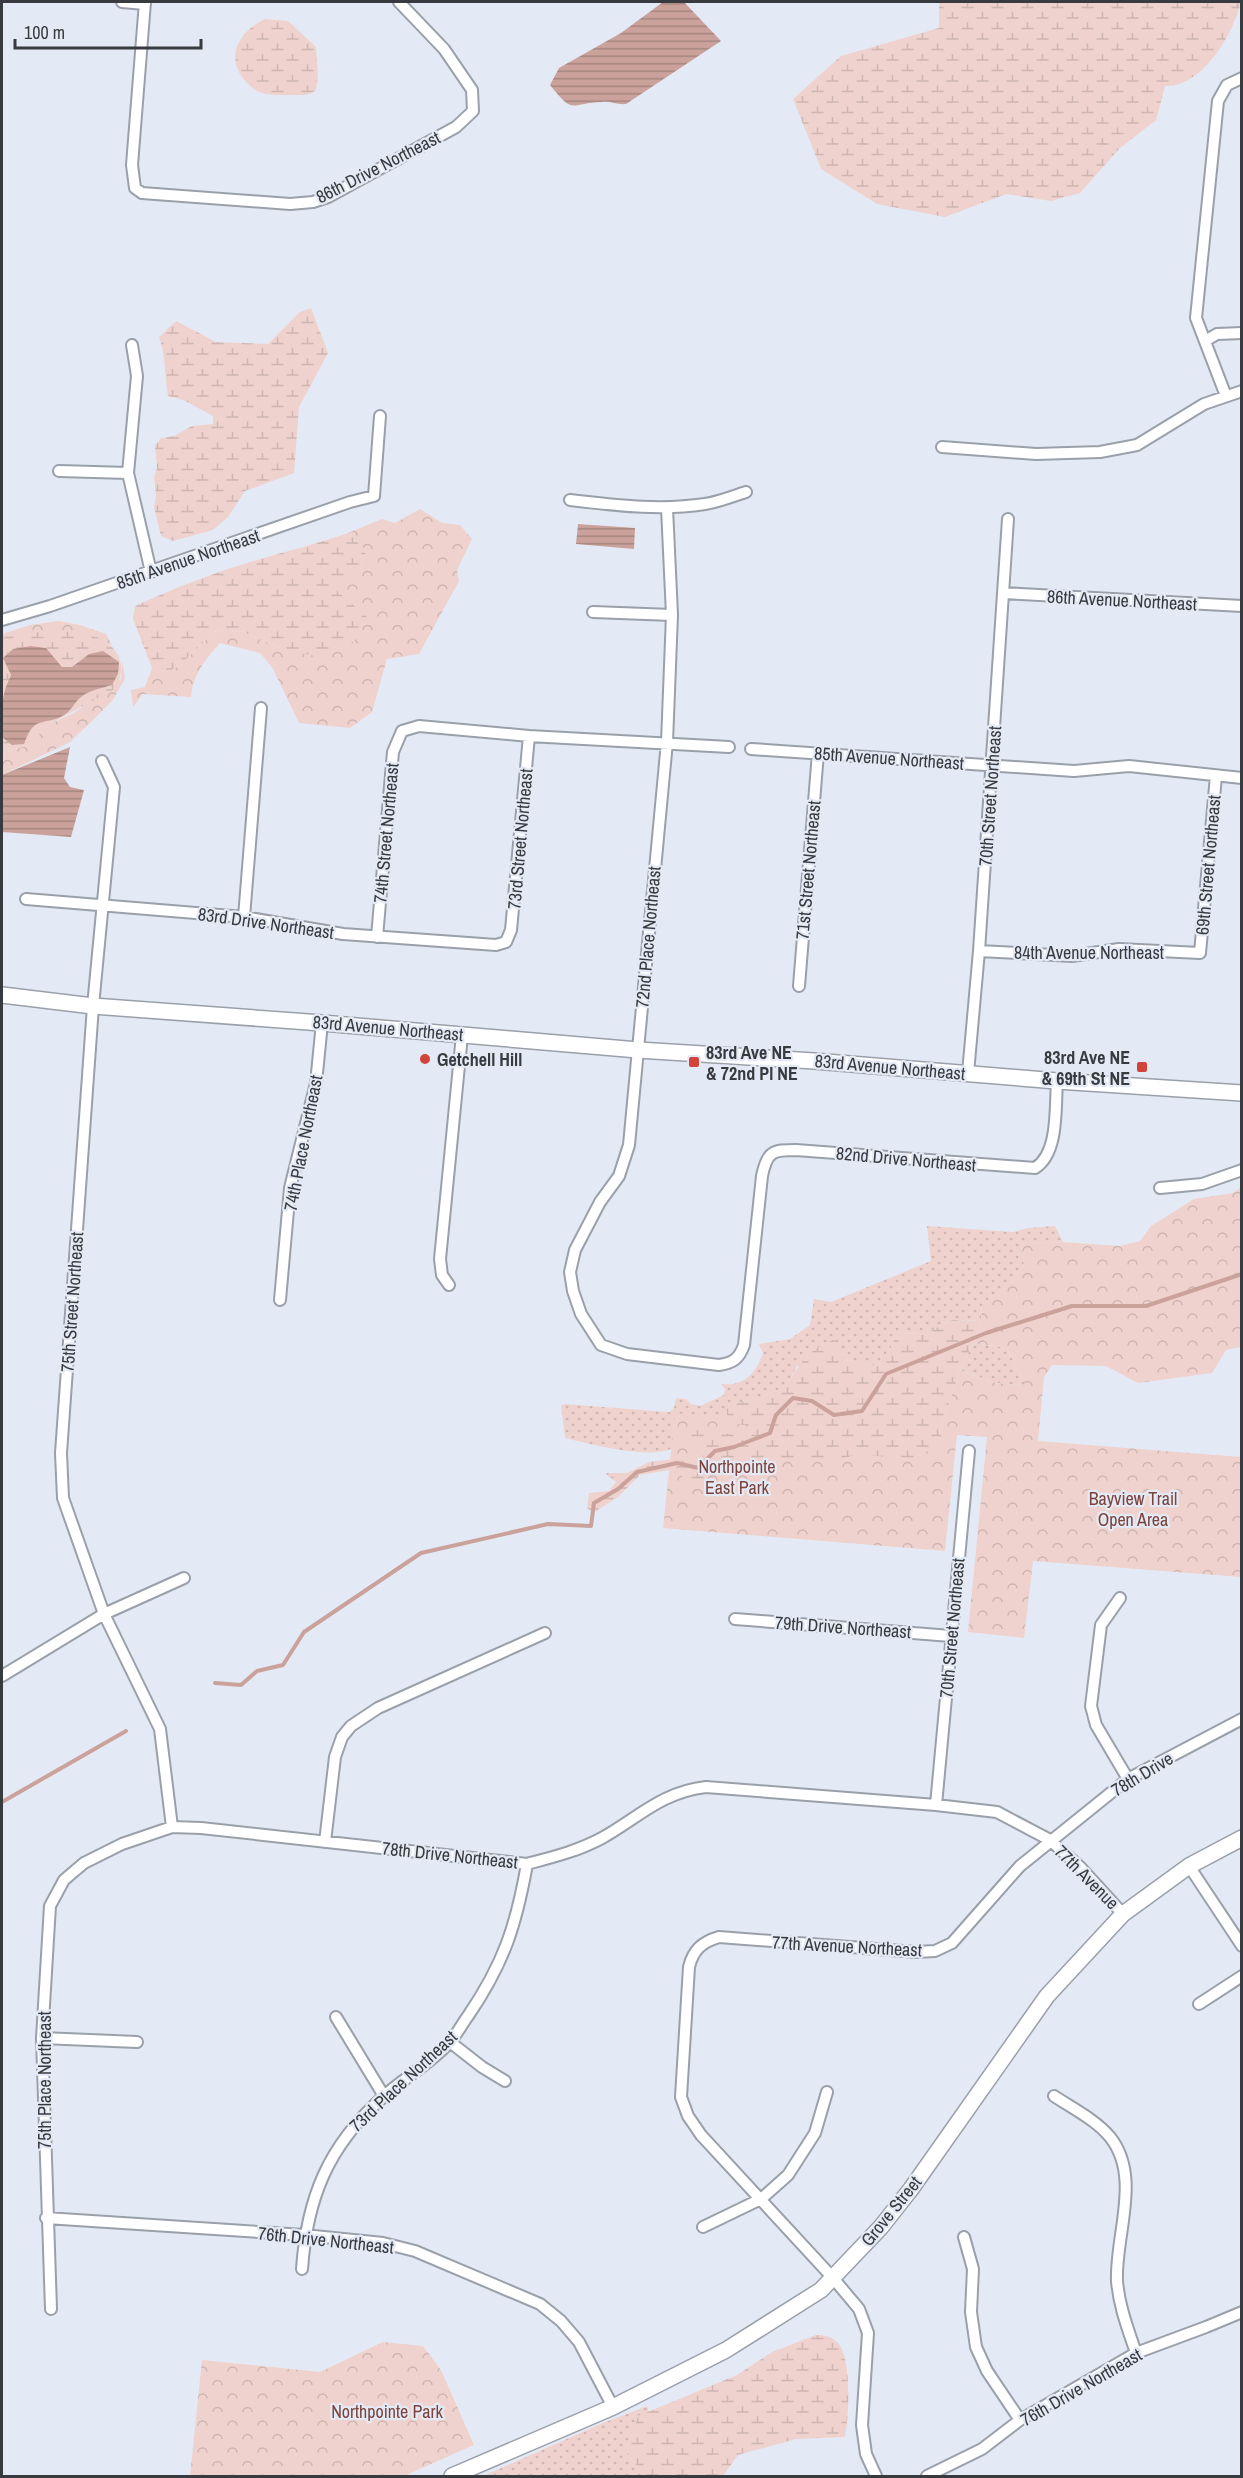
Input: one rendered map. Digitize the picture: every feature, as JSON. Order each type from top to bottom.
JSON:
[{"type":"street","points":[[122,2],[145,3]]},
{"type":"street","name":"86th Drive Northeast","points":[[145,3],[132,165],[135,188],[142,193],[290,204],[313,202],[328,197],[456,127],[472,111],[472,90],[444,50],[399,2]]},
{"type":"street","points":[[1226,396],[1196,318],[1218,101],[1227,85],[1242,78]]},
{"type":"street","points":[[1205,340],[1217,334],[1242,333]]},
{"type":"street","points":[[132,345],[137,376],[128,473],[151,572]]},
{"type":"street","points":[[942,447],[1036,454],[1100,452],[1137,445],[1204,404],[1242,390]]},
{"type":"street","name":"85th Avenue Northeast","points":[[2,620],[151,572],[350,502],[374,496],[380,416]]},
{"type":"street","points":[[59,471],[128,473]]},
{"type":"street","points":[[570,500],[639,508],[667,508],[708,504],[746,492]]},
{"type":"street","name":"72nd Place Northeast","points":[[667,508],[672,615],[667,742],[629,1145],[619,1176],[600,1202],[575,1250],[570,1272],[573,1291],[581,1314],[601,1344],[627,1354],[719,1365],[731,1363],[740,1355]]},
{"type":"street","name":"70th Street Northeast","points":[[968,1073],[979,951],[1008,519]]},
{"type":"street","name":"86th Avenue Northeast","points":[[1003,593],[1242,606]]},
{"type":"street","points":[[593,612],[672,615]]},
{"type":"street","points":[[244,917],[261,708]]},
{"type":"street","name":"74th Street Northeast","points":[[377,937],[393,752],[402,731],[419,726],[529,736]]},
{"type":"street","points":[[529,736],[729,747]]},
{"type":"street","name":"73rd Street Northeast","points":[[506,942],[511,930],[529,736]]},
{"type":"street","name":"85th Avenue Northeast","points":[[751,749],[1074,771],[1129,766],[1242,778]]},
{"type":"street","name":"71st Street Northeast","points":[[799,986],[818,753]]},
{"type":"street","name":"75th Street Northeast","points":[[102,761],[114,787],[93,1006],[61,1453],[63,1498],[104,1614],[160,1729],[172,1827]]},
{"type":"street","name":"69th Street Northeast","points":[[1200,953],[1216,776]]},
{"type":"street","name":"83rd Drive Northeast","points":[[26,899],[244,917],[343,934],[484,946],[506,942]]},
{"type":"street","name":"84th Avenue Northeast","points":[[979,951],[1072,956],[1119,948],[1200,953]]},
{"type":"street","name":"83rd Avenue Northeast","points":[[2,995],[93,1006],[638,1050],[1242,1093]]},
{"type":"street","name":"74th Place Northeast","points":[[280,1300],[290,1188],[316,1083],[322,1023]]},
{"type":"street","points":[[449,1286],[442,1275],[440,1259],[462,1035]]},
{"type":"street","name":"82nd Drive Northeast","points":[[740,1355],[744,1345],[762,1176],[768,1156],[776,1150],[796,1150],[1024,1169],[1035,1168],[1044,1163],[1050,1152],[1057,1081]]},
{"type":"street","points":[[1160,1188],[1202,1184],[1242,1170]]},
{"type":"street","name":"70th Street Northeast","points":[[936,1805],[969,1450]]},
{"type":"street","points":[[2,1676],[104,1614],[184,1578]]},
{"type":"street","points":[[1120,1598],[1101,1625],[1091,1706],[1096,1725],[1128,1779]]},
{"type":"street","name":"79th Drive Northeast","points":[[735,1619],[951,1636]]},
{"type":"street","points":[[325,1842],[335,1757],[342,1737],[351,1726],[378,1708],[545,1633]]},
{"type":"street","name":"78th Drive","points":[[1050,1840],[1128,1779],[1242,1719]]},
{"type":"street","name":"78th Drive Northeast","points":[[84,1863],[122,1844],[172,1827],[201,1828],[526,1864],[571,1852],[602,1838],[665,1798],[688,1789],[706,1787],[997,1812],[1050,1840]]},
{"type":"street","name":"Grove Street","points":[[452,2476],[613,2407],[726,2350],[821,2290],[881,2227],[911,2189],[1047,1996],[1123,1914],[1189,1866],[1242,1838]]},
{"type":"street","name":"77th Avenue","points":[[1050,1840],[1080,1867],[1123,1914]]},
{"type":"street","name":"77th Avenue Northeast","points":[[761,2199],[700,2134],[688,2116],[681,2097],[689,1967],[692,1956],[706,1941],[719,1937],[916,1952],[935,1951],[952,1942],[1020,1866],[1050,1840]]},
{"type":"street","name":"75th Place Northeast","points":[[51,2309],[46,2218],[42,2038],[50,1906],[64,1880],[84,1863]]},
{"type":"street","name":"73rd Place Northeast","points":[[302,2269],[304,2235],[317,2187],[331,2158],[349,2130],[384,2096],[450,2042],[479,1999],[504,1955],[518,1912],[526,1864]]},
{"type":"street","points":[[1189,1866],[1242,1946]]},
{"type":"street","points":[[1199,2004],[1242,1976]]},
{"type":"street","points":[[336,2017],[384,2096]]},
{"type":"street","points":[[42,2038],[137,2042]]},
{"type":"street","points":[[450,2042],[482,2067],[506,2081]]},
{"type":"street","points":[[703,2227],[761,2199],[788,2175],[816,2133],[826,2092]]},
{"type":"street","points":[[1054,2096],[1089,2119],[1110,2137],[1122,2159],[1125,2187],[1117,2279],[1120,2303],[1136,2353]]},
{"type":"street","points":[[761,2199],[859,2309],[867,2333],[862,2425],[866,2454],[876,2476]]},
{"type":"street","name":"76th Drive Northeast","points":[[46,2218],[304,2235],[383,2243],[415,2251],[540,2304],[561,2320],[579,2342],[613,2407]]},
{"type":"street","points":[[964,2237],[974,2269],[971,2312],[976,2347],[987,2371],[1020,2420]]},
{"type":"street","name":"76th Drive Northeast","points":[[927,2476],[982,2449],[1020,2420],[1136,2353],[1242,2312]]},
{"type":"green space","points":[[939,2],[1241,2],[1231,29],[1204,68],[1192,78],[1179,84],[1165,86],[1156,120],[1119,149],[1080,193],[1051,201],[1006,194],[945,217],[877,204],[821,169],[793,99],[841,56],[939,28]]},
{"type":"green space","points":[[265,19],[288,21],[316,47],[318,75],[316,90],[300,95],[275,95],[261,93],[246,82],[239,72],[236,52],[245,34]]},
{"type":"green space","points":[[311,308],[328,353],[299,407],[294,473],[245,491],[228,517],[213,530],[173,541],[161,536],[154,507],[156,496],[154,477],[157,468],[155,446],[161,438],[174,436],[192,426],[213,424],[213,416],[183,400],[168,396],[159,337],[176,321],[216,342],[268,344],[300,312]]},
{"type":"green space","points":[[420,509],[442,523],[460,525],[472,539],[457,570],[459,581],[419,654],[387,659],[372,712],[350,728],[299,723],[272,667],[260,653],[220,643],[197,674],[191,697],[143,694],[133,707],[131,690],[145,687],[152,668],[166,672],[179,666],[216,630],[243,632],[281,648],[335,590],[361,568],[366,551],[348,533],[382,519],[395,523]]},
{"type":"green space","points":[[348,533],[366,551],[361,568],[336,590],[368,618],[353,643],[318,657],[281,648],[243,632],[216,630],[179,666],[166,672],[152,668],[133,619],[135,606],[216,573]]},
{"type":"green space","points":[[59,621],[106,634],[112,645],[84,633],[19,633],[2,638],[2,634],[30,625]]},
{"type":"green space","points":[[71,631],[95,636],[111,646],[117,653],[121,668],[120,678],[116,688],[48,725],[27,746],[2,752],[2,638],[19,633]]},
{"type":"green space","points":[[122,661],[125,678],[113,700],[86,727],[70,742],[2,775],[2,752],[27,746],[48,725],[74,713],[121,679]]},
{"type":"green space","points":[[1241,1187],[1241,1347],[1226,1350],[1212,1373],[1138,1383],[1106,1366],[1052,1365],[1044,1377],[1038,1441],[1241,1457],[1241,1577],[1033,1561],[1024,1638],[968,1632],[987,1437],[957,1435],[945,1551],[663,1528],[675,1413],[939,1433],[960,1370],[995,1383],[1026,1386],[1007,1348],[973,1343],[981,1321],[982,1304],[1008,1286],[1024,1266],[1022,1244],[1063,1242],[1120,1246],[1140,1241],[1151,1226],[1194,1199],[1233,1193]]},
{"type":"green space","points":[[927,1226],[1013,1232],[1028,1228],[1055,1226],[1063,1242],[1022,1244],[1024,1266],[1008,1286],[982,1304],[981,1321],[952,1320],[926,1333],[896,1334],[890,1350],[876,1365],[861,1364],[842,1358],[797,1366],[787,1386],[756,1399],[727,1406],[728,1423],[684,1444],[666,1451],[648,1453],[565,1438],[561,1405],[564,1404],[669,1412],[674,1408],[676,1398],[686,1399],[691,1404],[700,1406],[724,1395],[725,1389],[721,1384],[743,1381],[757,1367],[763,1353],[759,1344],[790,1339],[810,1325],[814,1299],[831,1302],[931,1261]]},
{"type":"green space","points":[[952,1320],[981,1321],[960,1370],[939,1433],[945,1441],[915,1458],[855,1455],[840,1459],[736,1458],[708,1462],[703,1468],[705,1479],[689,1483],[675,1469],[640,1475],[618,1497],[593,1513],[587,1508],[589,1493],[609,1491],[616,1482],[605,1473],[627,1473],[649,1462],[674,1459],[697,1462],[703,1457],[695,1446],[684,1443],[686,1429],[747,1436],[752,1426],[728,1423],[726,1406],[756,1399],[787,1386],[796,1370],[819,1346],[836,1339],[842,1358],[861,1364],[876,1365],[890,1350],[896,1334],[926,1333]]},
{"type":"green space","points":[[973,1343],[1007,1348],[1026,1386],[995,1383],[960,1370]]},
{"type":"green space","points":[[816,2335],[828,2336],[838,2343],[846,2361],[848,2416],[845,2437],[796,2439],[738,2455],[723,2476],[645,2476],[626,2452],[638,2416],[737,2375],[772,2352]]},
{"type":"green space","name":"Northpointe Park","points":[[383,2342],[423,2346],[441,2370],[474,2445],[404,2476],[190,2476],[202,2360],[320,2372]]},
{"type":"green space","points":[[647,2406],[649,2412],[638,2416],[626,2452],[645,2476],[483,2476],[603,2423]]},
{"type":"shaded area","points":[[663,2],[684,2],[721,41],[626,104],[605,102],[573,106],[564,101],[550,85],[559,68],[621,33]]},
{"type":"shaded area","points":[[578,524],[635,528],[634,549],[576,544]]},
{"type":"shaded area","points":[[31,646],[46,648],[62,667],[72,667],[89,654],[103,651],[119,662],[118,674],[112,685],[85,695],[64,715],[36,724],[24,744],[12,745],[2,737],[2,706],[11,675],[3,658],[13,649]]},
{"type":"shaded area","points":[[70,747],[64,778],[70,787],[84,790],[71,837],[2,832],[2,775]]},
{"type":"waterway","points":[[215,1683],[241,1685],[257,1671],[283,1665],[304,1632],[421,1553],[548,1524],[591,1526],[594,1503],[618,1489],[637,1472],[677,1463],[698,1468],[715,1451],[734,1447],[770,1433],[776,1415],[793,1398],[812,1401],[834,1415],[862,1411],[886,1374],[986,1333],[1072,1306],[1146,1306],[1242,1274]]},
{"type":"waterway","points":[[2,1802],[126,1731]]},
{"type":"place","name":"Getchell Hill","points":[[425,1059]]},
{"type":"place","name":"83rd Ave NE & 72nd Pl NE","points":[[694,1062]]},
{"type":"place","name":"83rd Ave NE & 69th St NE","points":[[1142,1067]]},
{"type":"park label","name":"Northpointe East Park","points":[[737,1476]]},
{"type":"park label","name":"Bayview Trail Open Area","points":[[1133,1508]]}]
